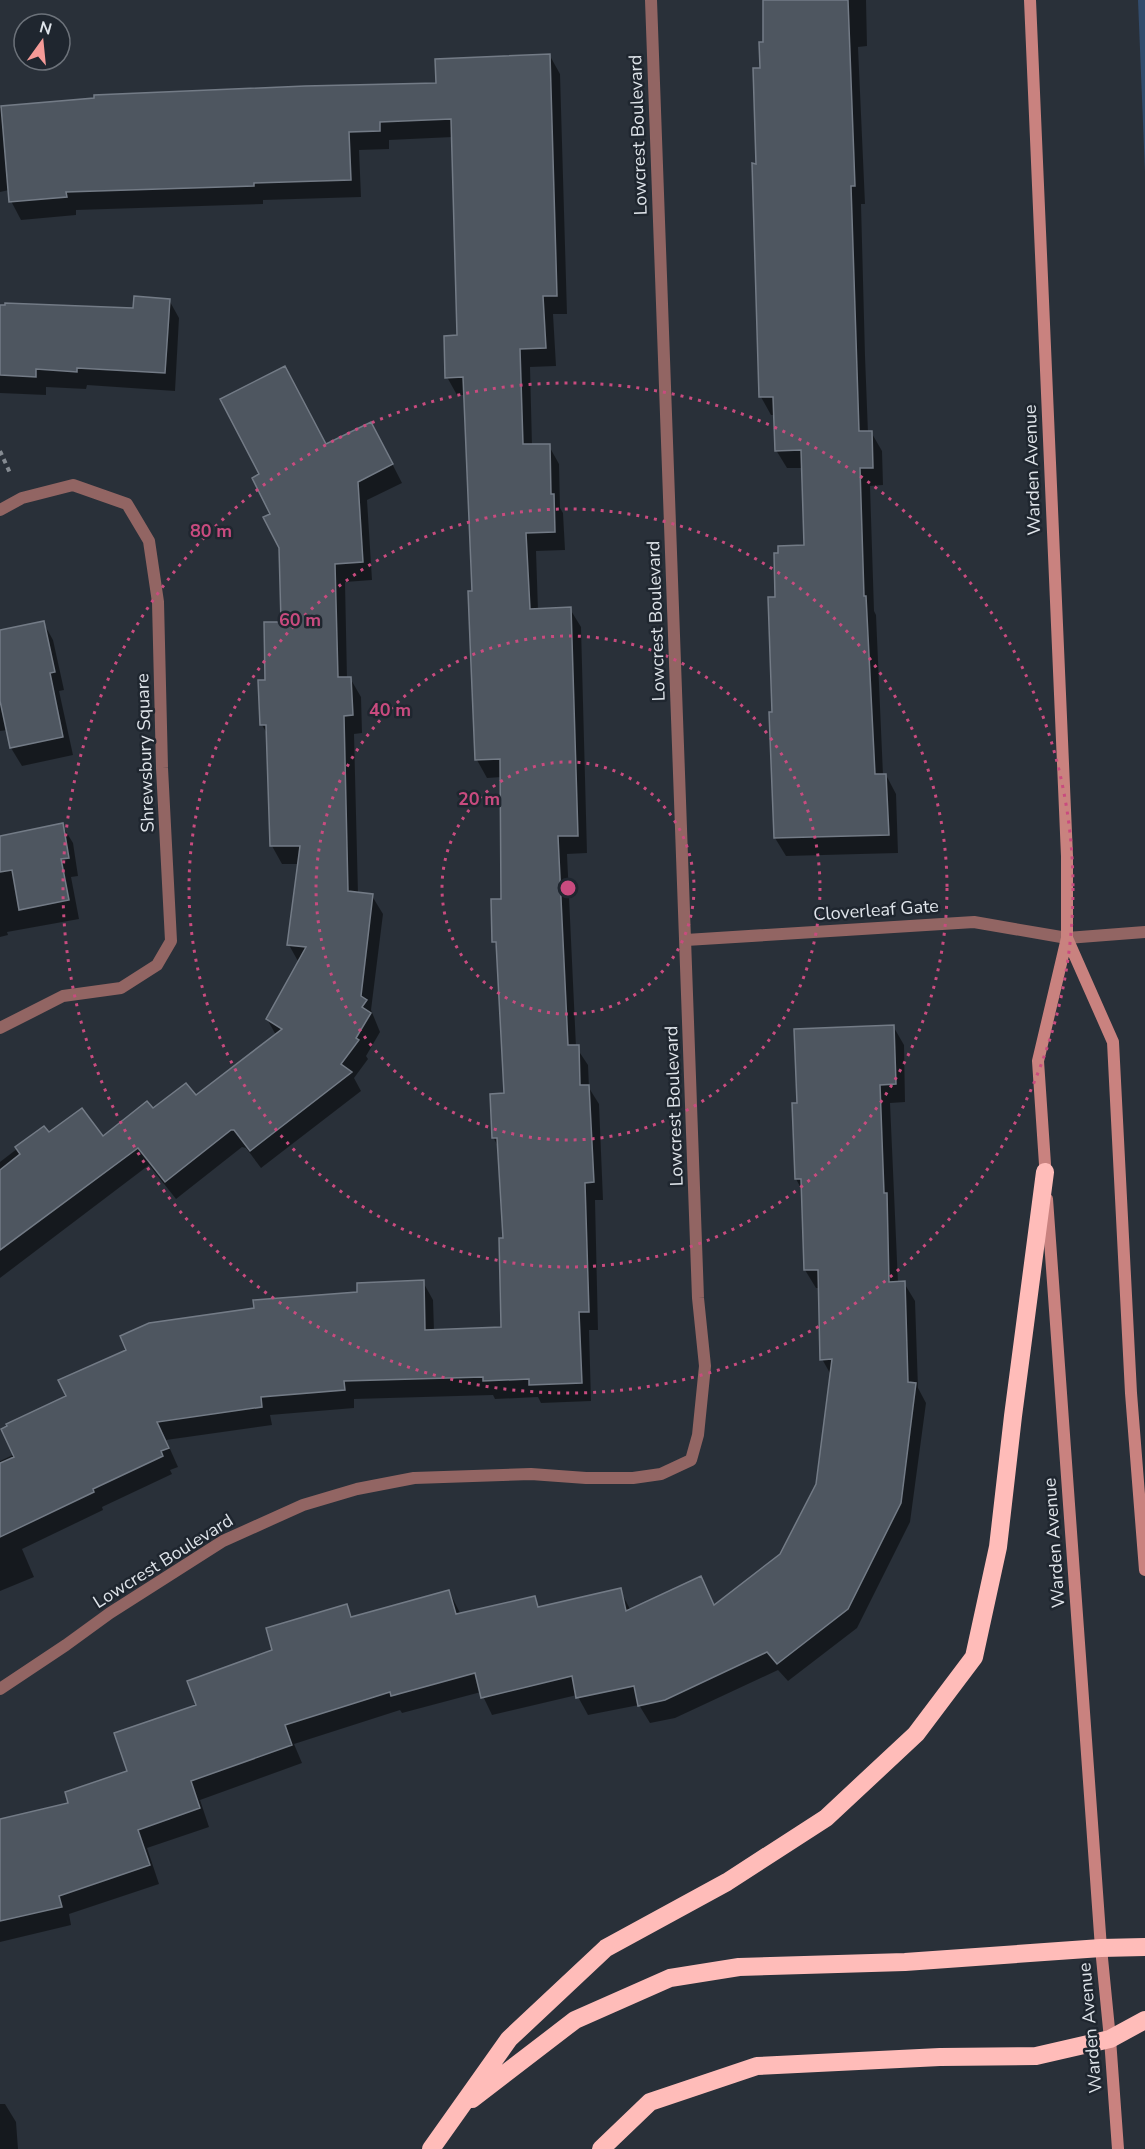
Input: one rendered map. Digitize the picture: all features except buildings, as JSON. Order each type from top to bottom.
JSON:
[{"type":"highway","points":[[431,2149],[508,2039],[606,1948],[727,1882],[826,1818],[916,1734],[974,1657],[998,1547],[1045,1172]]},
{"type":"highway","points":[[456,2111],[575,2020],[670,1978],[739,1967],[905,1962],[1145,1947]]},
{"type":"highway","points":[[601,2149],[650,2102],[757,2066],[940,2056],[1036,2056],[1110,2039],[1145,2020]]},
{"type":"main road","name":"Warden Avenue","points":[[1030,0],[1067,856],[1067,938],[1038,1060],[1101,1948],[1118,2149]]},
{"type":"main road","name":"Warden Avenue","points":[[1067,938],[1113,1042],[1131,1393],[1145,1570]]},
{"type":"street","name":"Lowcrest Boulevard","points":[[0,1689],[118,1608],[223,1541],[303,1505],[357,1489],[414,1478],[531,1474],[586,1478],[633,1478],[661,1474],[691,1460],[698,1436],[705,1365],[698,1298],[651,0]]},
{"type":"street","name":"Shrewsbury Square","points":[[0,510],[22,498],[72,485],[127,504],[149,541],[158,602],[162,768],[171,941],[158,966],[121,988],[63,996],[0,1028]]},
{"type":"street","name":"Cloverleaf Gate","points":[[686,940],[975,922],[1067,938],[1145,932]]},
{"type":"shaded area","points":[[1138,0],[1145,0],[1145,172]]}]
